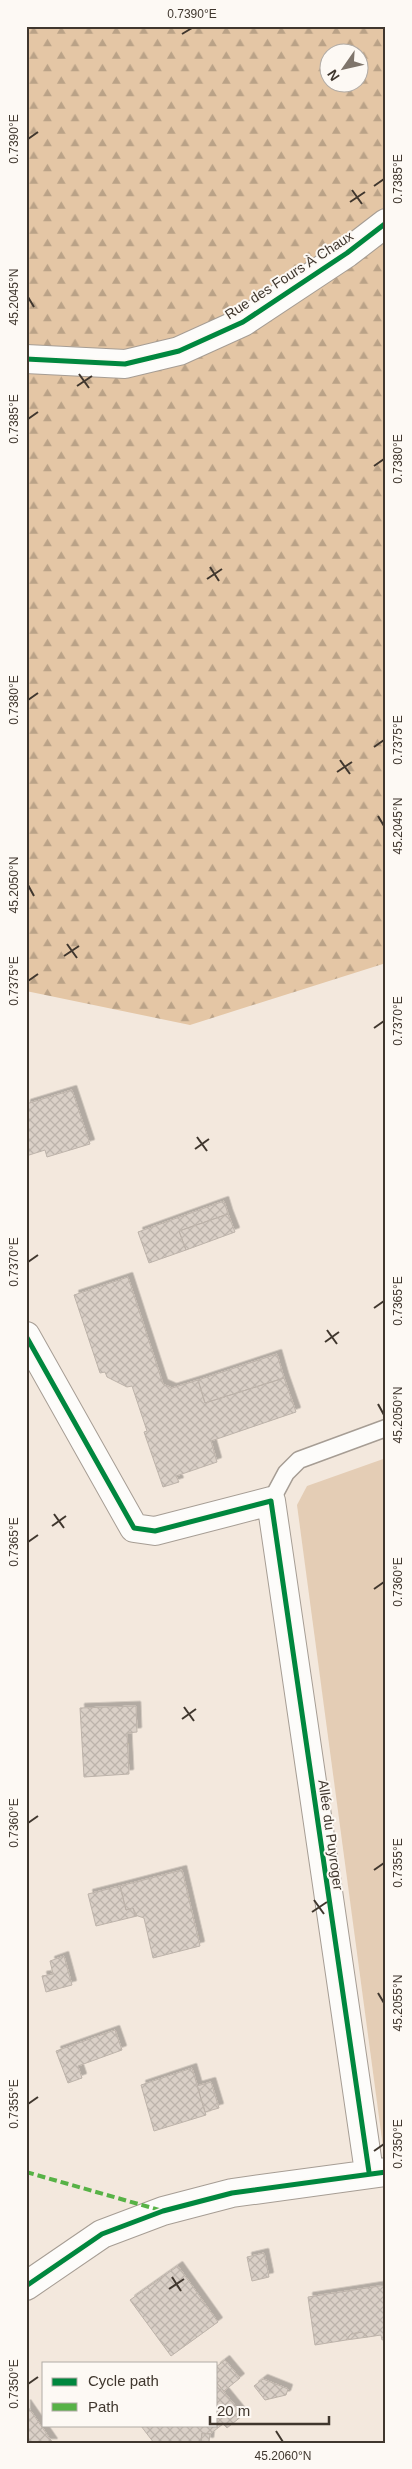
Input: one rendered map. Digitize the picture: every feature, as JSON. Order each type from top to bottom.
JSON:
[{"type":"street","name":"Rue des Fours À Chaux","points":[[26,359],[125,364],[179,351],[243,322],[347,253],[386,223]]},
{"type":"street","points":[[26,1336],[134,1528],[155,1531],[271,1501]]},
{"type":"street","name":"Allée du Puyroger","points":[[271,1501],[377,2172]]},
{"type":"street","points":[[26,2286],[102,2234],[163,2210],[232,2193],[377,2172]]},
{"type":"lane","points":[[271,1501],[286,1473],[299,1460],[386,1428]]},
{"type":"shaded area","points":[[386,1458],[386,2146],[383,2147],[297,1505],[307,1486]]},
{"type":"green space","points":[[26,26],[386,26],[386,963],[190,1025],[26,991]]},
{"type":"building","points":[[72,1090],[90,1144],[47,1157],[45,1150],[26,1156],[26,1104]]},
{"type":"building","points":[[224,1201],[228,1214],[179,1231],[186,1250],[149,1263],[138,1232]]},
{"type":"building","points":[[228,1214],[235,1232],[186,1250],[179,1231]]},
{"type":"building","points":[[128,1277],[163,1384],[172,1388],[198,1380],[205,1403],[284,1378],[296,1412],[211,1441],[217,1462],[176,1476],[179,1482],[163,1487],[144,1432],[147,1431],[132,1386],[127,1387],[107,1377],[105,1372],[100,1373],[74,1295]]},
{"type":"building","points":[[277,1354],[284,1378],[205,1403],[198,1380]]},
{"type":"building","points":[[136,1706],[137,1732],[127,1733],[129,1774],[84,1777],[80,1708]]},
{"type":"building","points":[[182,1870],[200,1946],[153,1958],[144,1918],[135,1915],[133,1908],[126,1910],[120,1886]]},
{"type":"building","points":[[120,1886],[126,1910],[133,1908],[137,1916],[96,1926],[88,1894]]},
{"type":"building","points":[[64,1956],[72,1985],[46,1992],[42,1976],[53,1974],[50,1961]]},
{"type":"building","points":[[115,2030],[122,2050],[78,2066],[82,2078],[68,2083],[56,2051]]},
{"type":"building","points":[[192,2068],[206,2115],[154,2131],[141,2085]]},
{"type":"building","points":[[211,2082],[219,2108],[205,2112],[197,2086]]},
{"type":"building","points":[[264,2253],[269,2277],[252,2281],[247,2257]]},
{"type":"building","points":[[178,2266],[218,2322],[171,2356],[130,2300]]},
{"type":"building","points":[[386,2285],[386,2339],[382,2340],[381,2335],[368,2337],[362,2332],[351,2334],[346,2340],[315,2345],[308,2297]]},
{"type":"building","points":[[362,2332],[368,2337],[346,2340],[351,2334]]},
{"type":"building","points":[[225,2360],[240,2378],[224,2391],[218,2384],[218,2365]]},
{"type":"building","points":[[263,2379],[288,2389],[286,2395],[265,2400],[254,2386]]},
{"type":"building","points":[[218,2384],[243,2415],[227,2428],[223,2424],[210,2434],[202,2433],[199,2443],[154,2443],[141,2426],[218,2426]]},
{"type":"building","points":[[26,2404],[53,2443],[26,2443]]},
{"type":"building","points":[[202,2433],[210,2434],[209,2442],[201,2441]]},
{"type":"marked path","points":[[26,2172],[163,2211]]},
{"type":"cycle path","points":[[26,359],[125,364],[179,351],[243,322],[347,253],[386,223]]},
{"type":"cycle path","points":[[26,1336],[134,1528],[155,1531],[271,1501],[369,2172]]},
{"type":"cycle path","points":[[26,2286],[102,2234],[163,2211],[232,2193],[386,2172]]}]
